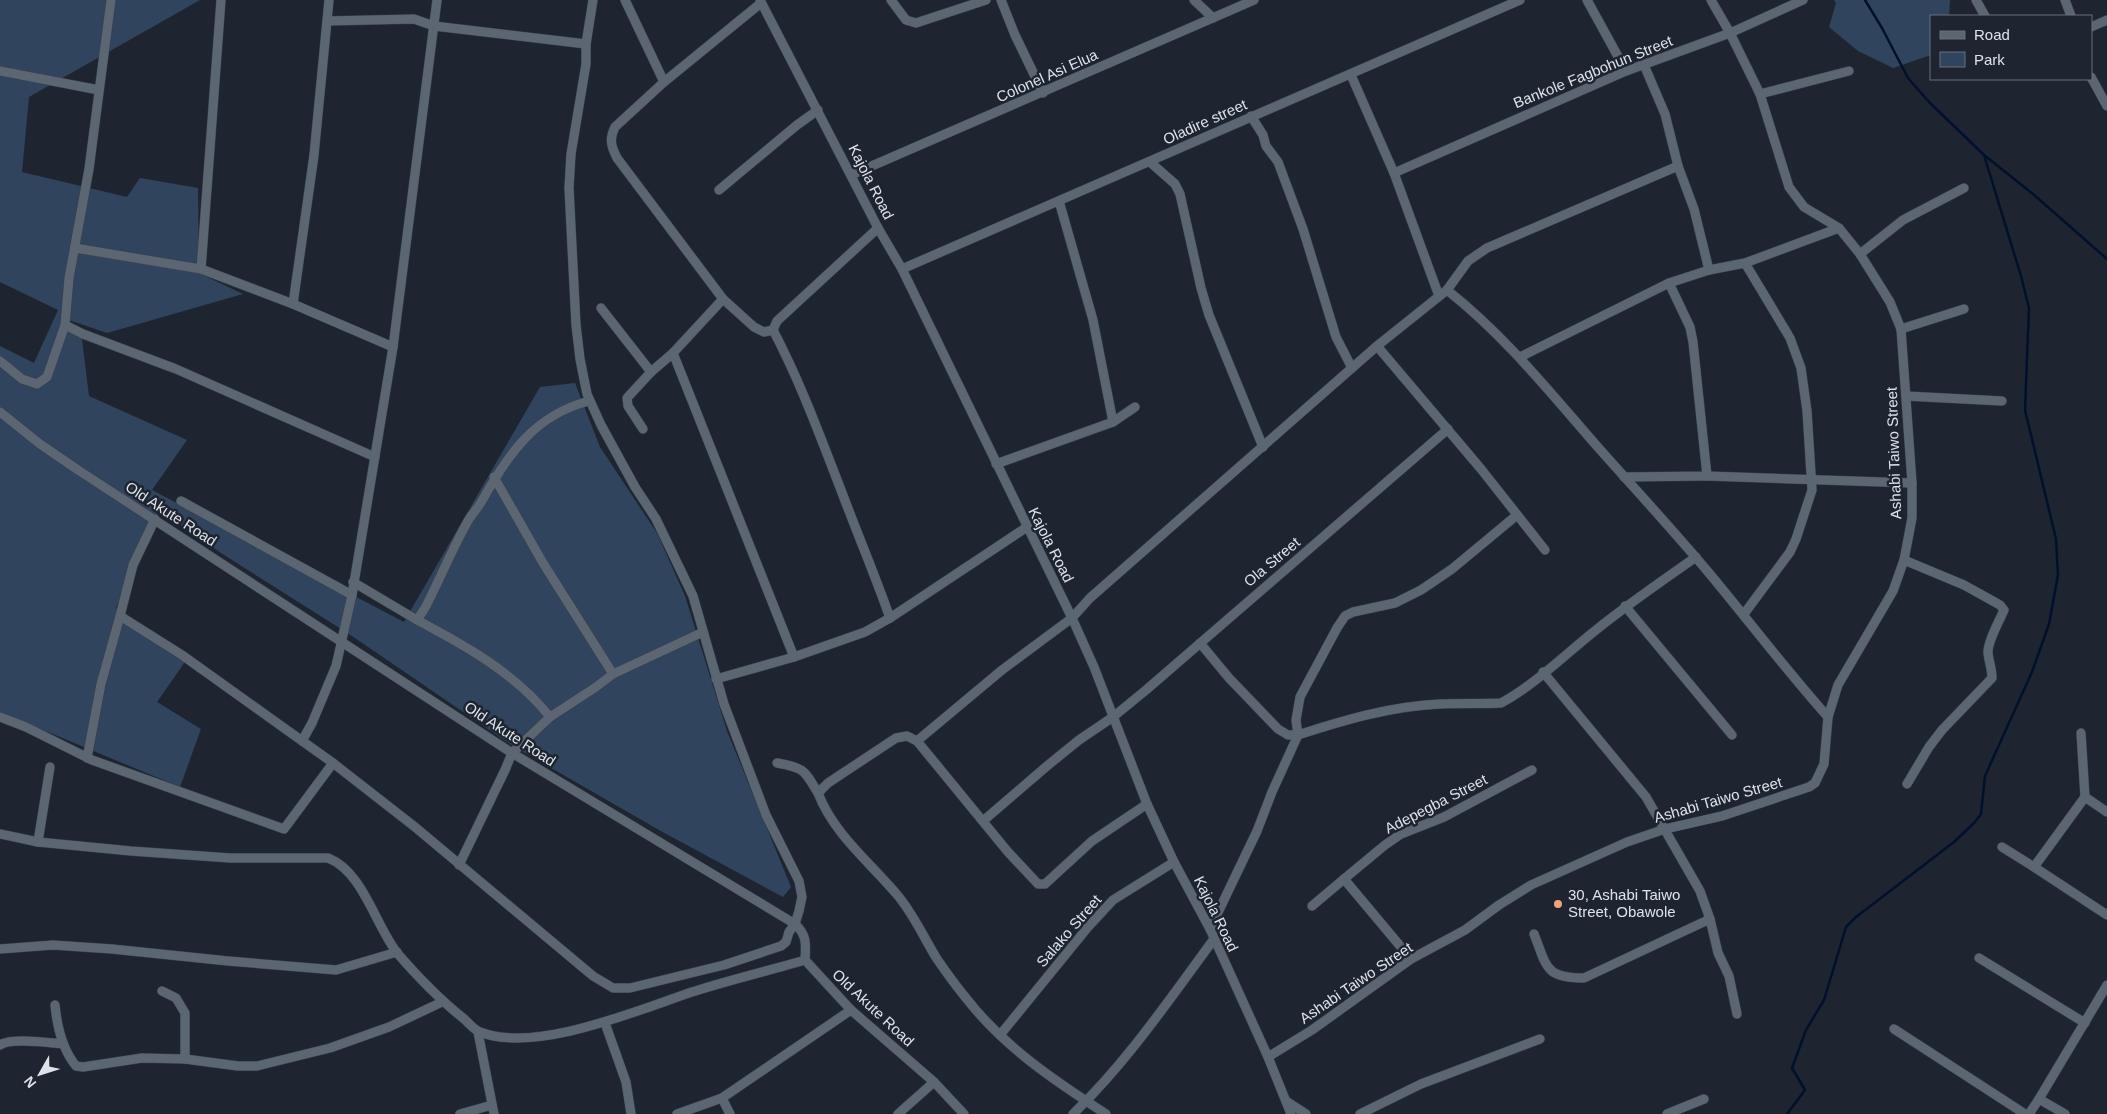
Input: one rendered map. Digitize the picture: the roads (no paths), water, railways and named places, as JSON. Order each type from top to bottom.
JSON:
[{"type":"street","points":[[0,361],[22,379],[37,384],[43,382],[47,376],[65,325],[66,302],[89,169],[111,0]]},
{"type":"street","points":[[202,269],[220,0]]},
{"type":"street","points":[[293,304],[314,155],[328,0]]},
{"type":"street","points":[[302,741],[312,723],[336,666],[352,595],[392,347],[437,0]]},
{"type":"street","points":[[120,616],[182,655],[333,763],[415,827],[544,933],[593,976],[613,988],[630,988],[724,965],[781,946],[786,942],[789,932],[795,924],[802,897],[798,880],[766,815],[716,679],[693,596],[656,518],[634,487],[589,401],[580,359],[576,325],[569,188],[571,154],[586,64],[586,44],[593,0]]},
{"type":"street","points":[[625,0],[664,82]]},
{"type":"street","points":[[891,0],[906,20],[916,23],[986,0]]},
{"type":"street","points":[[1001,0],[1015,35],[1044,93]]},
{"type":"street","points":[[1194,0],[1213,18]]},
{"type":"street","name":"Colonel Asi Elua","points":[[852,175],[1254,0]]},
{"type":"street","name":"Oladire street","points":[[902,269],[1520,0]]},
{"type":"street","points":[[1587,0],[1626,71]]},
{"type":"street","name":"Ashabi Taiwo Street","points":[[1268,1057],[1312,1030],[1410,959],[1465,930],[1498,905],[1531,885],[1626,842],[1665,829],[1722,816],[1816,783],[1824,764],[1828,716],[1838,685],[1893,591],[1904,560],[1912,518],[1912,483],[1901,330],[1890,302],[1860,254],[1839,228],[1804,207],[1789,186],[1760,94],[1730,33],[1711,0]]},
{"type":"street","name":"Bankole Fagbohun Street","points":[[1394,173],[1626,71],[1730,33],[1803,0]]},
{"type":"street","points":[[1976,0],[1984,15]]},
{"type":"street","points":[[2065,0],[2071,15]]},
{"type":"street","points":[[761,2],[664,82],[615,127],[610,136],[611,146],[617,158],[723,299],[754,326],[764,332],[773,330]]},
{"type":"street","name":"Kajola Road","points":[[761,2],[878,228],[902,269],[1072,618],[1094,667],[1146,804],[1174,862],[1210,929],[1268,1057],[1291,1114]]},
{"type":"street","points":[[327,21],[414,19],[434,26],[586,44]]},
{"type":"street","points":[[2092,27],[2107,20]]},
{"type":"street","points":[[1644,65],[1665,114],[1678,166],[1694,209],[1709,270]]},
{"type":"street","points":[[0,71],[99,90]]},
{"type":"street","points":[[1760,94],[1849,71]]},
{"type":"street","points":[[1351,75],[1394,173],[1439,296]]},
{"type":"street","points":[[2092,79],[2107,106]]},
{"type":"street","points":[[719,190],[797,125],[818,110]]},
{"type":"street","points":[[1251,116],[1264,135],[1266,146],[1278,162],[1303,229],[1336,337],[1352,368]]},
{"type":"street","points":[[1150,162],[1175,184],[1180,194],[1209,316],[1262,447]]},
{"type":"street","points":[[917,741],[996,675],[1072,618],[1090,598],[1377,346],[1447,290],[1468,261],[1487,248],[1678,166]]},
{"type":"street","points":[[1860,254],[1903,220],[1964,188]]},
{"type":"street","points":[[1059,201],[1093,320],[1113,422]]},
{"type":"street","points":[[773,330],[777,321],[878,228]]},
{"type":"street","points":[[1520,357],[1669,284],[1709,270],[1745,263],[1839,228]]},
{"type":"street","points":[[75,248],[202,269],[293,304],[392,347]]},
{"type":"street","points":[[1744,614],[1793,546],[1810,499],[1811,479],[1807,411],[1801,368],[1790,338],[1745,263]]},
{"type":"street","points":[[1669,284],[1690,327],[1708,476]]},
{"type":"street","points":[[1447,290],[1466,305],[1520,357],[1696,557],[1744,614],[1784,667],[1828,716]]},
{"type":"street","points":[[644,429],[628,406],[627,398],[651,372],[673,353],[723,299]]},
{"type":"street","points":[[601,308],[651,372]]},
{"type":"street","points":[[1901,330],[1964,309]]},
{"type":"street","points":[[65,325],[176,369],[375,457]]},
{"type":"street","points":[[773,330],[787,355],[870,560],[890,618]]},
{"type":"street","points":[[1377,346],[1448,429],[1545,550]]},
{"type":"street","points":[[673,353],[794,657]]},
{"type":"street","points":[[1906,396],[2002,402]]},
{"type":"street","points":[[417,620],[425,608],[468,521],[482,501],[494,477],[521,442],[548,418],[571,406],[589,401]]},
{"type":"street","points":[[996,464],[1113,422],[1135,406]]},
{"type":"street","name":"Old Akute Road","points":[[0,412],[71,465],[512,753],[795,924]]},
{"type":"street","name":"Ola Street","points":[[983,821],[1073,745],[1113,717],[1448,429]]},
{"type":"street","points":[[1624,477],[1708,476],[1912,483]]},
{"type":"street","points":[[494,477],[543,563],[613,674]]},
{"type":"street","points":[[181,501],[352,595]]},
{"type":"street","points":[[1210,929],[1257,831],[1272,792],[1298,735],[1296,720],[1300,696],[1345,616],[1353,612],[1395,603],[1422,590],[1517,515]]},
{"type":"street","points":[[87,758],[101,684],[133,565],[155,519]]},
{"type":"street","points":[[716,679],[794,657],[865,632],[890,618],[1027,527]]},
{"type":"street","points":[[1200,643],[1234,684],[1278,729],[1288,735],[1298,735],[1327,725],[1400,708],[1440,704],[1501,703],[1510,698],[1626,606],[1696,557]]},
{"type":"street","points":[[1904,560],[1964,585],[2000,605],[2004,610],[1988,648],[1992,678],[1928,747],[1907,784]]},
{"type":"street","points":[[353,582],[417,620],[473,650],[511,677],[550,717]]},
{"type":"street","points":[[1626,606],[1732,735]]},
{"type":"street","points":[[459,865],[512,753],[550,717],[613,674],[703,632]]},
{"type":"street","points":[[1543,672],[1646,797],[1665,829],[1700,891],[1710,919],[1718,953],[1728,976],[1737,1014]]},
{"type":"street","points":[[0,717],[26,727],[87,758],[284,829],[333,763]]},
{"type":"street","points":[[2034,867],[2085,797],[2081,733]]},
{"type":"street","points":[[818,793],[828,783],[896,738],[907,736],[917,741],[1038,884],[1045,884],[1092,841],[1146,804]]},
{"type":"street","points":[[777,763],[794,766],[805,771],[818,793],[823,807],[851,845],[899,897],[918,923],[937,959],[967,1000],[1000,1035],[1054,1080],[1106,1114]]},
{"type":"street","points":[[38,842],[50,767]]},
{"type":"street","name":"Adepegba Street","points":[[1312,906],[1385,845],[1401,834],[1444,817],[1532,770]]},
{"type":"street","points":[[2085,797],[2107,812]]},
{"type":"street","points":[[0,834],[38,842],[230,858],[328,858],[344,868],[349,874],[369,901],[397,952],[442,1002],[478,1032],[501,1037],[530,1037],[605,1023],[694,992],[805,960],[806,938],[802,930],[795,924]]},
{"type":"street","points":[[2002,847],[2107,915]]},
{"type":"street","name":"Salako Street","points":[[1000,1035],[1088,927],[1113,900],[1174,862]]},
{"type":"street","points":[[1344,879],[1410,959]]},
{"type":"street","points":[[1534,934],[1547,965],[1554,974],[1566,978],[1584,978],[1710,919]]},
{"type":"street","points":[[1072,1114],[1087,1102],[1114,1072],[1147,1031],[1214,939]]},
{"type":"street","points":[[0,949],[54,946],[112,949],[228,962],[336,970],[397,952]]},
{"type":"street","points":[[1979,958],[2085,1023]]},
{"type":"street","name":"Old Akute Road","points":[[805,960],[851,1010],[934,1082],[964,1114]]},
{"type":"street","points":[[1894,1029],[2027,1114],[2039,1100],[2107,985]]},
{"type":"street","points":[[162,991],[181,1002],[185,1013],[185,1059]]},
{"type":"street","points":[[55,1005],[63,1044],[76,1066],[82,1067],[142,1058],[185,1059],[238,1066],[258,1066],[330,1048],[389,1027],[442,1002]]},
{"type":"street","points":[[677,1114],[722,1098],[851,1010]]},
{"type":"street","points":[[605,1023],[626,1082],[631,1114]]},
{"type":"street","points":[[460,1114],[493,1109],[478,1032]]},
{"type":"street","points":[[1360,1114],[1421,1084],[1540,1040]]},
{"type":"street","points":[[0,1046],[8,1042],[33,1041],[63,1044]]},
{"type":"street","points":[[898,1114],[934,1082]]},
{"type":"street","points":[[722,1098],[730,1114]]},
{"type":"street","points":[[1667,1114],[1704,1100]]},
{"type":"street","points":[[2039,1100],[2065,1114]]},
{"type":"street","points":[[1286,1101],[1306,1114]]},
{"type":"waterway","points":[[1865,0],[1908,78],[1929,102],[1984,155],[2033,194],[2107,259]]},
{"type":"waterway","points":[[1787,1114],[1805,1090],[1792,1068],[1806,1030],[1824,1000],[1846,927],[1856,917],[1954,842],[1981,814],[1985,776],[2032,672],[2049,624],[2058,575],[2056,539],[2025,410],[2029,308],[1984,155]]},
{"type":"place","name":"30, Ashabi Taiwo Street, Obawole","points":[[1558,904]]}]
